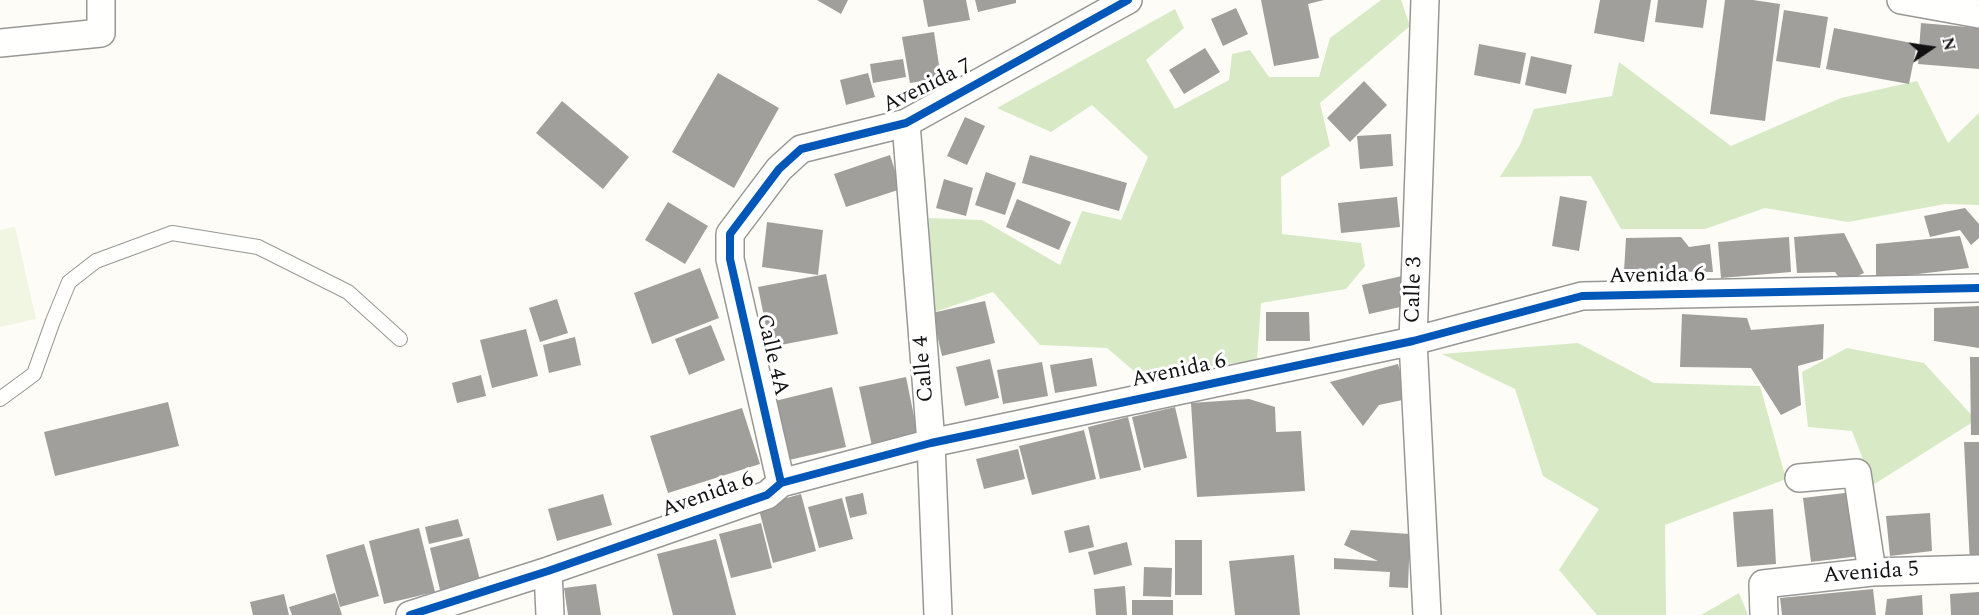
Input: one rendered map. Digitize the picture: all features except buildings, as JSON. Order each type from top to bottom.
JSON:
[{"type":"street","points":[[0,43],[101,33],[101,0]]},
{"type":"street","name":"Avenida 7","points":[[730,234],[779,169],[801,149],[906,123],[1128,0]]},
{"type":"street","name":"Calle 3","points":[[1425,0],[1413,340],[1427,615]]},
{"type":"street","points":[[1900,0],[1979,12]]},
{"type":"street","name":"Calle 4","points":[[906,123],[931,443],[938,615]]},
{"type":"street","name":"Calle 4A","points":[[730,234],[730,259],[781,483]]},
{"type":"street","name":"Avenida 6","points":[[410,615],[548,571],[767,495],[781,483],[931,443],[1413,340],[1582,296],[1979,288]]},
{"type":"street","points":[[1798,478],[1857,473],[1872,572]]},
{"type":"street","name":"Avenida 5","points":[[1764,615],[1763,584],[1872,572],[1979,569]]},
{"type":"street","points":[[548,571],[550,615]]},
{"type":"lane","points":[[0,399],[34,374],[69,282],[96,261],[172,233],[258,247],[348,292],[400,339]]},
{"type":"green space","points":[[1381,0],[1401,0],[1410,26],[1320,103],[1330,146],[1281,177],[1282,234],[1361,243],[1365,266],[1346,289],[1261,303],[1257,360],[1140,376],[1107,348],[1040,345],[993,292],[932,313],[929,218],[982,220],[1060,265],[1082,211],[1121,220],[1148,157],[1092,105],[1051,132],[997,108],[1175,9],[1184,28],[1146,60],[1175,109],[1229,80],[1232,54],[1250,50],[1269,77],[1319,77],[1330,38]]},
{"type":"green space","points":[[1619,62],[1731,146],[1841,98],[1917,81],[1948,143],[1979,113],[1979,205],[1945,204],[1848,222],[1765,208],[1705,229],[1621,229],[1591,176],[1500,177],[1520,145],[1534,109],[1612,96]]},
{"type":"green space","points":[[15,227],[36,319],[0,327],[0,230]]},
{"type":"green space","points":[[1578,343],[1654,383],[1760,386],[1786,479],[1665,525],[1666,615],[1597,615],[1559,570],[1599,509],[1543,476],[1515,389],[1442,354]]},
{"type":"green space","points":[[1847,348],[1924,363],[1976,420],[1873,485],[1852,431],[1808,427],[1802,372]]},
{"type":"green space","points":[[1739,593],[1748,615],[1701,615]]},
{"type":"cycle path","points":[[781,483],[730,259],[730,234],[779,169],[801,149],[906,123],[1128,0]]},
{"type":"cycle path","points":[[410,615],[548,571],[767,495],[781,483],[931,443],[1413,341],[1582,296],[1979,288]]}]
